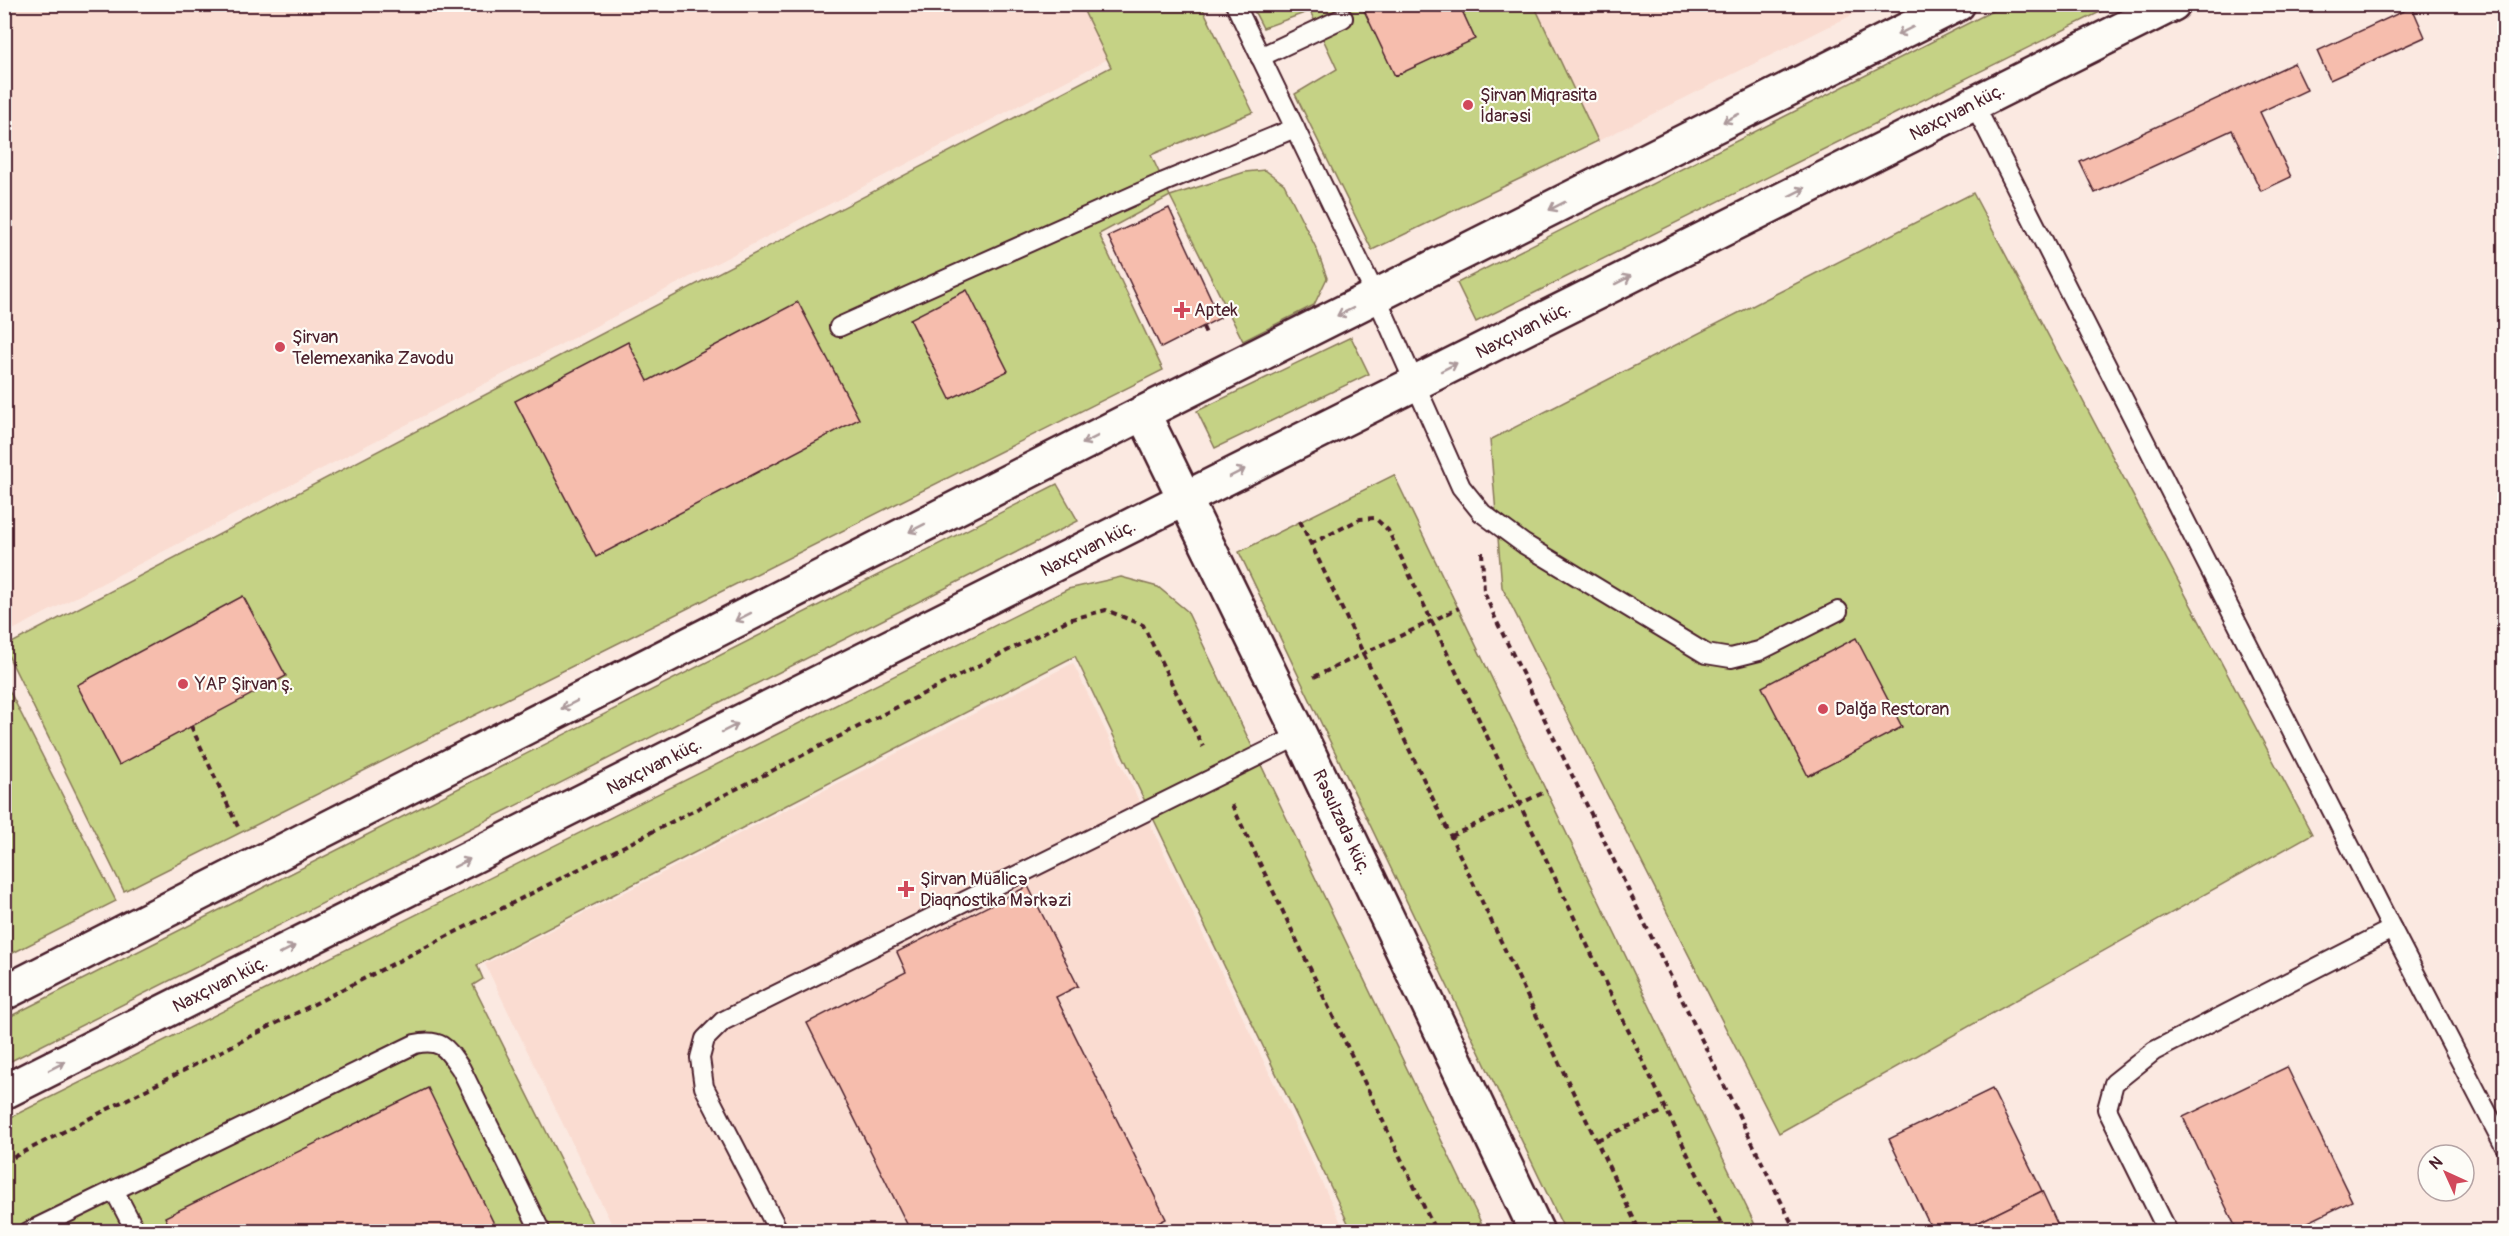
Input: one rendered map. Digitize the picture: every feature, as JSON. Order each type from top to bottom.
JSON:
[{"type":"main road","points":[[4,993],[1143,413],[1958,4]]},
{"type":"main road","name":"Naxçıvan küç.","points":[[4,1092],[2173,4]]},
{"type":"main road","name":"Rəsulzadə küç.","points":[[1143,413],[1300,735],[1537,1232]]},
{"type":"lane","points":[[1234,4],[1377,296],[1461,487],[1482,513],[1524,544],[1706,654],[1731,658],[1760,651],[1838,611]]},
{"type":"lane","points":[[1260,57],[1343,18]]},
{"type":"lane","points":[[1974,104],[2392,929],[2505,1145]]},
{"type":"lane","points":[[839,327],[1164,182],[1295,128]]},
{"type":"lane","points":[[779,1232],[704,1087],[700,1058],[705,1039],[723,1021],[1300,735]]},
{"type":"lane","points":[[2168,1232],[2107,1109],[2114,1083],[2154,1051],[2392,929]]},
{"type":"lane","points":[[28,1232],[415,1044],[431,1041],[447,1049],[461,1069],[542,1232]]},
{"type":"lane","points":[[114,1190],[136,1232]]},
{"type":"path","points":[[1482,513],[1484,592],[1496,620],[1796,1232]]},
{"type":"path","points":[[1311,544],[1360,519],[1375,518],[1388,530],[1725,1232]]},
{"type":"path","points":[[1300,521],[1640,1232]]},
{"type":"path","points":[[1312,677],[1459,608]]},
{"type":"path","points":[[4,1162],[1068,620],[1106,610],[1143,625],[1436,1232]]},
{"type":"path","points":[[191,726],[256,865]]},
{"type":"path","points":[[1451,836],[1547,791]]},
{"type":"path","points":[[1597,1140],[1666,1110]]},
{"type":"shaded area","name":"Şirvan Telemexanika Zavodu","points":[[5,5],[1081,5],[1108,59],[5,634]]},
{"type":"shaded area","points":[[1534,5],[1872,5],[1598,141]]},
{"type":"shaded area","name":"Şirvan Müalicə Diaqnostika Mərkəzi","points":[[1073,663],[1345,1231],[615,1231],[485,964]]},
{"type":"green space","points":[[2006,4],[2114,5],[1476,322],[1457,283]]},
{"type":"green space","points":[[1081,5],[1201,5],[1253,112],[1151,155],[1170,196],[1099,234],[1163,370],[124,891],[4,647],[1111,67]]},
{"type":"green space","name":"Şirvan Miqrasita İdarəsi","points":[[1251,5],[1534,5],[1598,141],[1372,250],[1295,94],[1337,69],[1310,11],[1263,28]]},
{"type":"green space","points":[[1265,170],[1284,184],[1317,250],[1327,278],[1314,305],[1243,341],[1170,196],[1245,172]]},
{"type":"green space","points":[[1973,193],[2312,834],[1779,1133],[1502,587],[1490,440]]},
{"type":"green space","points":[[1351,337],[1369,374],[1215,448],[1197,411]]},
{"type":"green space","points":[[1394,475],[1758,1231],[1565,1231],[1239,552]]},
{"type":"green space","points":[[1057,484],[1078,521],[5,1064],[5,1019]]},
{"type":"green space","points":[[1121,577],[1158,587],[1187,611],[1485,1231],[1352,1231],[1075,656],[477,965],[483,979],[473,985],[596,1231],[10,1232],[5,1221],[5,1120],[1068,589]]},
{"type":"green space","points":[[5,682],[116,901],[4,957]]},
{"type":"building","points":[[1361,4],[1459,4],[1475,39],[1395,76]]},
{"type":"building","points":[[2412,7],[2425,37],[2330,80],[2317,51]]},
{"type":"building","points":[[2294,63],[2307,90],[2260,112],[2291,177],[2261,191],[2232,130],[2095,193],[2080,162]]},
{"type":"building","points":[[1169,208],[1220,318],[1161,348],[1108,236]]},
{"type":"building","points":[[967,290],[1008,371],[950,399],[910,319]]},
{"type":"building","points":[[798,302],[859,419],[596,557],[515,401],[628,342],[648,381]]},
{"type":"building","points":[[243,596],[286,676],[119,765],[77,685]]},
{"type":"building","points":[[1856,638],[1902,727],[1808,776],[1762,687]]},
{"type":"building","points":[[1028,886],[1078,986],[1056,997],[1166,1219],[1140,1232],[911,1232],[807,1023],[906,972],[897,952]]},
{"type":"building","points":[[2287,1067],[2352,1201],[2288,1232],[2238,1232],[2183,1117]]},
{"type":"building","points":[[428,1088],[498,1232],[172,1232],[165,1217]]},
{"type":"building","points":[[1992,1089],[2042,1191],[1959,1232],[1933,1232],[1889,1139]]},
{"type":"building","points":[[2042,1191],[2061,1232],[1959,1232]]},
{"type":"place","name":"Şirvan Miqrasita İdarəsi","points":[[1468,105]]},
{"type":"place","name":"Aptek","points":[[1182,310]]},
{"type":"place","name":"Şirvan Telemexanika Zavodu","points":[[280,347]]},
{"type":"place","name":"YAP Şirvan ş.","points":[[183,684]]},
{"type":"place","name":"Dalğa Restoran","points":[[1823,709]]},
{"type":"place","name":"Şirvan Müalicə Diaqnostika Mərkəzi","points":[[906,889]]}]
